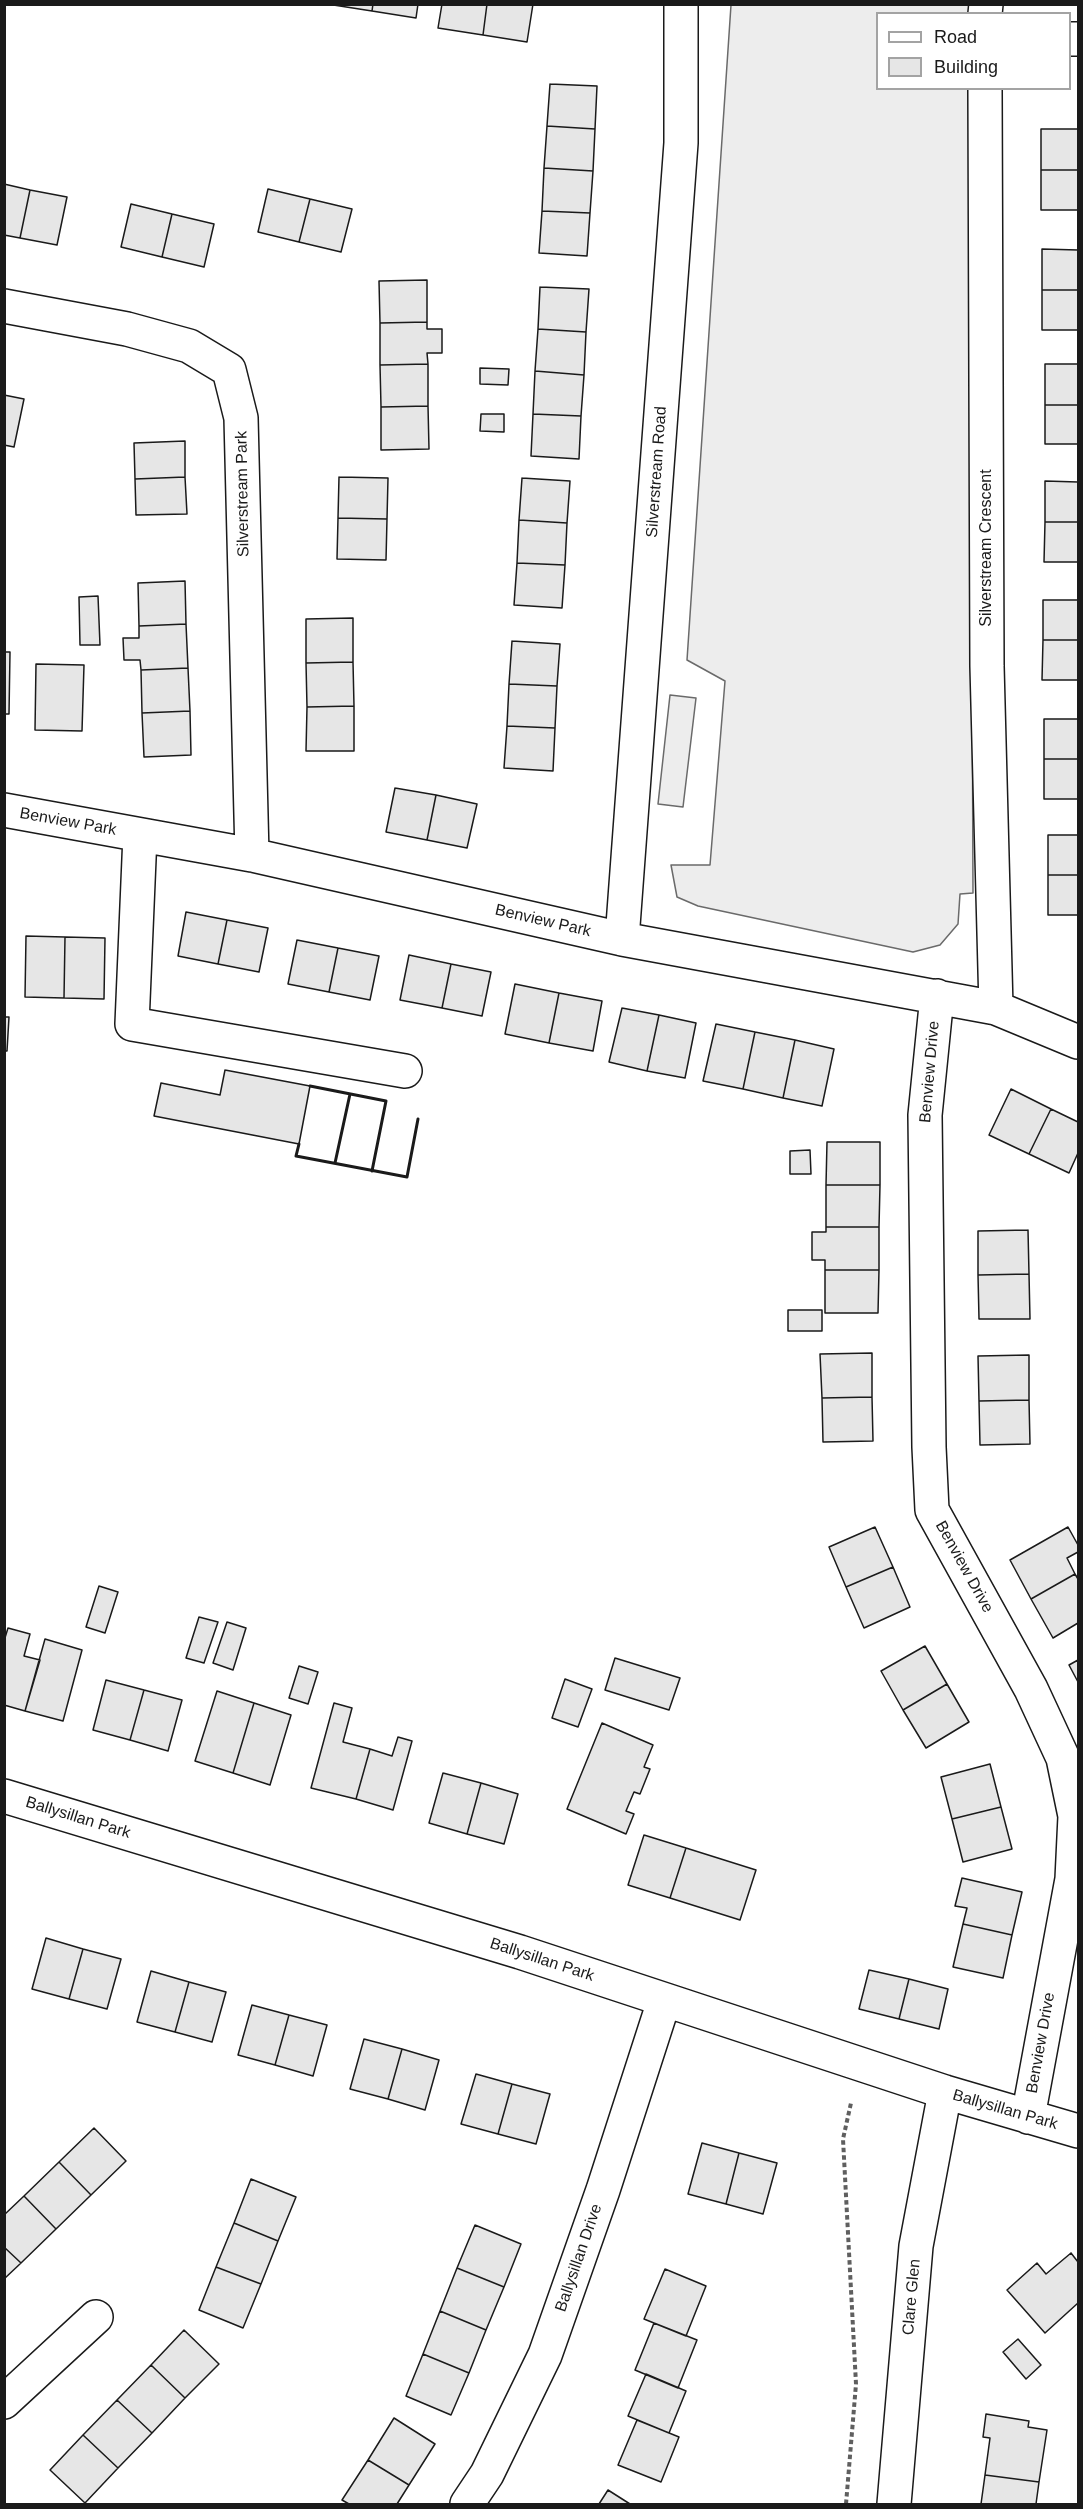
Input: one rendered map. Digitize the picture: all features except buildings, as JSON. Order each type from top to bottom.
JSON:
[{"type":"street","name":"Silverstream Road","points":[[622,939],[681,143],[681,4]]},
{"type":"street","name":"Silverstream Crescent","points":[[985,90],[987,666],[996,1008]]},
{"type":"street","name":"Silverstream Park","points":[[4,306],[127,329],[189,346],[229,370],[241,418],[252,855]]},
{"type":"street","name":"Benview Park","points":[[4,810],[252,855],[622,939],[996,1008],[1078,1042]]},
{"type":"street","points":[[140,835],[132,1024],[405,1071]]},
{"type":"street","name":"Benview Drive","points":[[937,996],[925,1115],[929,1447],[932,1510],[1031,1689],[1063,1758],[1075,1816],[1072,1879],[1028,2117]]},
{"type":"street","name":"Ballysillan Park","points":[[4,1796],[520,1952],[859,2065],[1078,2131]]},
{"type":"street","name":"Ballysillan Drive","points":[[467,2505],[487,2474],[545,2355],[603,2190],[664,2001]]},
{"type":"street","name":"Clare Glen","points":[[894,2505],[916,2246],[945,2092]]},
{"type":"street","points":[[4,2402],[96,2317]]},
{"type":"path","points":[[846,2505],[856,2384],[843,2139],[859,2065]]},
{"type":"shaded area","points":[[731,5],[970,5],[970,12],[876,12],[876,90],[970,90],[973,893],[960,894],[958,924],[940,945],[913,952],[698,906],[677,897],[671,865],[710,865],[725,681],[687,660]]},
{"type":"shaded area","points":[[670,695],[696,698],[683,807],[658,804]]},
{"type":"wall","points":[[310,1086],[386,1101],[372,1171]]},
{"type":"wall","points":[[335,1163],[350,1094]]},
{"type":"wall","points":[[299,1144],[296,1156],[407,1177],[418,1119]]}]
